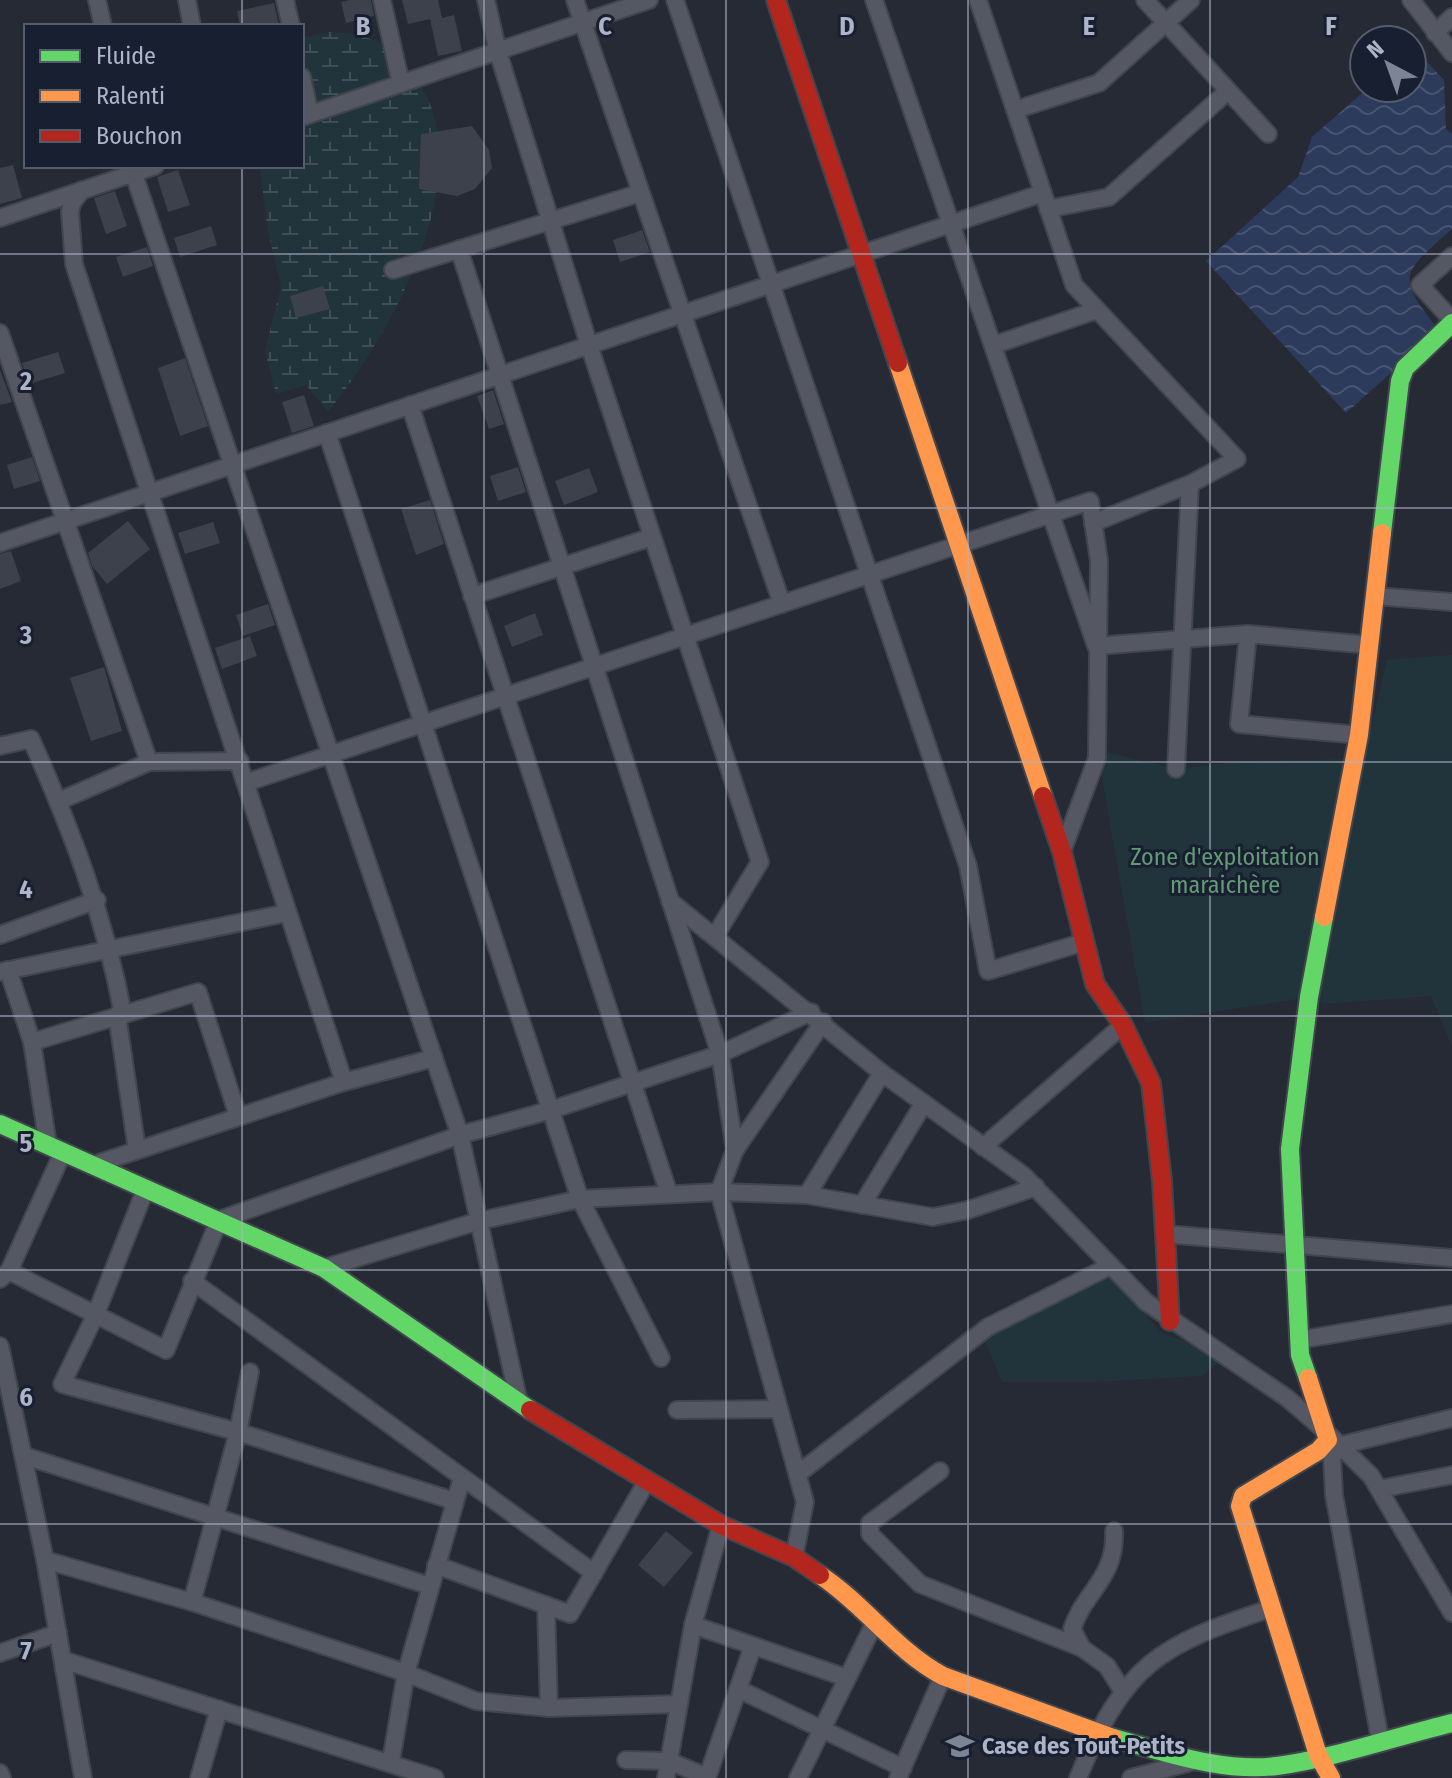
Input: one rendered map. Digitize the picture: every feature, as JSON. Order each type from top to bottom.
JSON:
[{"type":"street","points":[[97,0],[103,24]]},
{"type":"street","points":[[187,0],[192,24]]},
{"type":"street","points":[[285,0],[291,24]]},
{"type":"street","points":[[382,0],[401,84]]},
{"type":"street","points":[[486,0],[498,52],[589,345],[760,862],[715,936]]},
{"type":"street","points":[[575,0],[782,604]]},
{"type":"street","points":[[306,116],[649,0]]},
{"type":"street","points":[[675,0],[968,866],[988,971],[1084,942]]},
{"type":"street","points":[[776,0],[1062,852],[1100,993],[1123,1025],[1142,1061],[1155,1103],[1170,1321]]},
{"type":"street","points":[[874,0],[1096,646]]},
{"type":"street","points":[[978,0],[1074,285],[1237,459],[1190,484],[1093,523]]},
{"type":"street","points":[[1145,0],[1268,134]]},
{"type":"street","points":[[1015,110],[1099,83],[1191,0]]},
{"type":"street","points":[[1411,0],[1452,53]]},
{"type":"street","points":[[1435,33],[1452,17]]},
{"type":"street","points":[[0,543],[952,223],[1045,201],[1109,197],[1228,91]]},
{"type":"street","points":[[0,218],[132,170],[460,1135],[519,1403]]},
{"type":"street","points":[[82,190],[72,203],[70,212],[72,257],[248,782],[286,913],[344,1082]]},
{"type":"street","points":[[393,270],[640,193]]},
{"type":"street","points":[[459,249],[720,1054],[735,1150]]},
{"type":"street","points":[[1331,1778],[1318,1755],[1240,1506],[1243,1496],[1318,1451],[1328,1440],[1300,1355],[1290,1149],[1307,1012],[1359,735],[1400,381],[1405,368],[1452,322],[1420,285],[1452,256]]},
{"type":"street","points":[[994,345],[1097,310]]},
{"type":"street","points":[[0,333],[149,762]]},
{"type":"street","points":[[410,405],[669,1194]]},
{"type":"street","points":[[327,433],[580,1199],[661,1358]]},
{"type":"street","points":[[1176,769],[1190,484]]},
{"type":"street","points":[[248,782],[1090,501],[1099,561],[1097,758],[1062,852]]},
{"type":"street","points":[[472,596],[652,537]]},
{"type":"street","points":[[1375,596],[1452,602]]},
{"type":"street","points":[[1096,646],[1248,634],[1370,645]]},
{"type":"street","points":[[1248,634],[1239,724],[1359,735]]},
{"type":"street","points":[[0,746],[31,739],[97,900],[111,947],[137,1150]]},
{"type":"street","points":[[59,801],[149,762],[240,761]]},
{"type":"street","points":[[0,935],[97,900]]},
{"type":"street","points":[[670,901],[817,1017],[882,1073],[1036,1187],[1108,1267],[1170,1321],[1287,1398],[1324,1430],[1371,1476],[1446,1588],[1452,1613]]},
{"type":"street","points":[[286,913],[4,971],[32,1042],[56,1148],[5,1275],[166,1350],[219,1220],[460,1135],[635,1083],[817,1017]]},
{"type":"street","points":[[32,1042],[198,992],[238,1116]]},
{"type":"street","points":[[794,1557],[805,1502],[719,1192],[735,1150],[817,1017]]},
{"type":"street","points":[[983,1147],[1123,1025]]},
{"type":"street","points":[[93,1165],[344,1082],[434,1058]]},
{"type":"street","points":[[807,1195],[882,1073]]},
{"type":"street","points":[[862,1205],[924,1103]]},
{"type":"street","points":[[0,1124],[324,1268],[519,1403],[721,1525],[794,1557],[845,1592],[874,1624],[917,1662],[943,1676],[1096,1734],[1198,1760],[1271,1772],[1318,1755],[1452,1723]]},
{"type":"street","points":[[324,1268],[479,1221],[580,1199],[719,1192],[807,1195],[933,1217],[968,1210],[1036,1187]]},
{"type":"street","points":[[146,1188],[95,1316],[62,1384],[238,1432],[454,1501]]},
{"type":"street","points":[[1165,1234],[1452,1258]]},
{"type":"street","points":[[799,1473],[988,1327],[1108,1267]]},
{"type":"street","points":[[192,1281],[594,1573]]},
{"type":"street","points":[[1299,1340],[1452,1314]]},
{"type":"street","points":[[0,1346],[6,1394],[25,1456],[45,1560],[83,1778]]},
{"type":"street","points":[[192,1602],[238,1432],[250,1372]]},
{"type":"street","points":[[677,1410],[779,1409]]},
{"type":"street","points":[[1380,1739],[1331,1476],[1332,1457],[1338,1447],[1452,1418]]},
{"type":"street","points":[[25,1456],[430,1586]]},
{"type":"street","points":[[940,1471],[870,1523],[870,1534],[920,1584],[1082,1648],[1107,1666],[1122,1690]]},
{"type":"street","points":[[1379,1489],[1452,1475]]},
{"type":"street","points":[[391,1761],[406,1673],[462,1478]]},
{"type":"street","points":[[436,1565],[570,1614],[647,1481]]},
{"type":"street","points":[[668,1770],[693,1625],[721,1525]]},
{"type":"street","points":[[1082,1648],[1072,1629],[1076,1615],[1108,1572],[1115,1548],[1114,1531]]},
{"type":"street","points":[[45,1560],[192,1602],[406,1673],[476,1701],[549,1708],[677,1704]]},
{"type":"street","points":[[546,1605],[549,1708]]},
{"type":"street","points":[[1078,1778],[1096,1734],[1122,1690],[1158,1656],[1185,1639],[1272,1608]]},
{"type":"street","points":[[798,1778],[874,1624]]},
{"type":"street","points":[[693,1625],[847,1678]]},
{"type":"street","points":[[0,1653],[58,1633]]},
{"type":"street","points":[[626,1760],[707,1778],[753,1646]]},
{"type":"street","points":[[63,1660],[391,1761],[435,1778]]},
{"type":"street","points":[[738,1689],[822,1729],[900,1773],[943,1676]]},
{"type":"street","points":[[199,1778],[219,1709]]},
{"type":"street","points":[[1131,1778],[1198,1760]]},
{"type":"green space","points":[[329,32],[356,35],[376,41],[394,53],[412,73],[433,111],[439,155],[435,201],[422,248],[402,295],[353,379],[328,412],[306,385],[276,394],[265,351],[281,286],[267,227],[260,168],[304,168],[304,38]]},
{"type":"green space","name":"Zone d'exploitation maraichère","points":[[1452,655],[1452,1047],[1431,996],[1323,1004],[1310,991],[1309,997],[1145,1023],[1097,750],[1176,769],[1242,761],[1355,759],[1317,961],[1387,660]]},
{"type":"green space","points":[[1117,1274],[1159,1332],[1227,1357],[1201,1376],[1096,1382],[1002,1382],[981,1332]]},
{"type":"water","points":[[1428,63],[1444,80],[1446,129],[1452,134],[1452,229],[1423,256],[1410,275],[1415,297],[1439,330],[1346,413],[1206,261],[1298,177],[1312,137],[1350,104],[1428,104]]},
{"type":"building","points":[[371,0],[374,16],[346,23],[341,2]]},
{"type":"building","points":[[402,0],[438,0],[442,18],[454,15],[462,51],[438,56],[430,19],[408,24]]},
{"type":"building","points":[[274,3],[279,24],[240,24],[237,11]]},
{"type":"building","points":[[472,126],[489,150],[492,168],[475,189],[457,196],[419,189],[421,134]]},
{"type":"building","points":[[13,165],[22,198],[0,204],[0,168]]},
{"type":"building","points":[[178,170],[190,205],[168,212],[157,177]]},
{"type":"building","points":[[115,191],[127,226],[106,234],[94,198]]},
{"type":"building","points":[[211,226],[217,245],[180,257],[174,238]]},
{"type":"building","points":[[642,230],[650,252],[620,262],[613,240]]},
{"type":"building","points":[[147,247],[153,266],[123,277],[116,257]]},
{"type":"building","points":[[323,286],[330,309],[296,318],[290,296]]},
{"type":"building","points":[[58,352],[65,373],[29,384],[22,363]]},
{"type":"building","points":[[185,358],[208,426],[180,436],[158,368]]},
{"type":"building","points":[[0,370],[12,402],[0,405]]},
{"type":"building","points":[[493,390],[504,424],[489,429],[477,396]]},
{"type":"building","points":[[304,395],[314,426],[292,433],[282,402]]},
{"type":"building","points":[[32,457],[40,481],[14,489],[7,465]]},
{"type":"building","points":[[518,467],[526,492],[498,501],[490,476]]},
{"type":"building","points":[[589,468],[598,492],[564,505],[555,481]]},
{"type":"building","points":[[430,500],[444,544],[416,555],[401,509]]},
{"type":"building","points":[[128,521],[150,549],[107,584],[92,566],[88,553]]},
{"type":"building","points":[[213,522],[220,543],[185,554],[178,533]]},
{"type":"building","points":[[11,551],[21,581],[0,589],[0,554]]},
{"type":"building","points":[[268,604],[275,625],[243,636],[236,615]]},
{"type":"building","points":[[535,613],[543,635],[512,647],[504,626]]},
{"type":"building","points":[[250,636],[257,656],[222,669],[215,648]]},
{"type":"building","points":[[104,667],[122,731],[91,741],[70,678]]},
{"type":"building","points":[[666,1531],[693,1553],[664,1587],[638,1565]]},
{"type":"traffic: fast","points":[[1382,533],[1400,381],[1405,368],[1452,323]]},
{"type":"traffic: fast","points":[[1308,1378],[1300,1355],[1290,1149],[1309,997],[1324,917]]},
{"type":"traffic: fast","points":[[0,1124],[324,1268],[530,1410]]},
{"type":"traffic: fast","points":[[1113,1738],[1194,1760],[1257,1767],[1320,1758],[1452,1723]]},
{"type":"traffic: slow","points":[[898,363],[1043,796]]},
{"type":"traffic: slow","points":[[1324,917],[1359,735],[1382,533]]},
{"type":"traffic: slow","points":[[1308,1378],[1328,1440],[1318,1451],[1243,1496],[1240,1506],[1318,1755],[1331,1778]]},
{"type":"traffic: slow","points":[[820,1575],[910,1654],[943,1676],[1113,1738]]},
{"type":"traffic: jam","points":[[776,0],[898,363]]},
{"type":"traffic: jam","points":[[1043,796],[1062,852],[1095,984],[1123,1025],[1151,1083],[1162,1181],[1170,1321]]},
{"type":"traffic: jam","points":[[530,1410],[721,1525],[794,1557],[820,1575]]},
{"type":"place","name":"Case des Tout-Petits","points":[[960,1746]]}]
